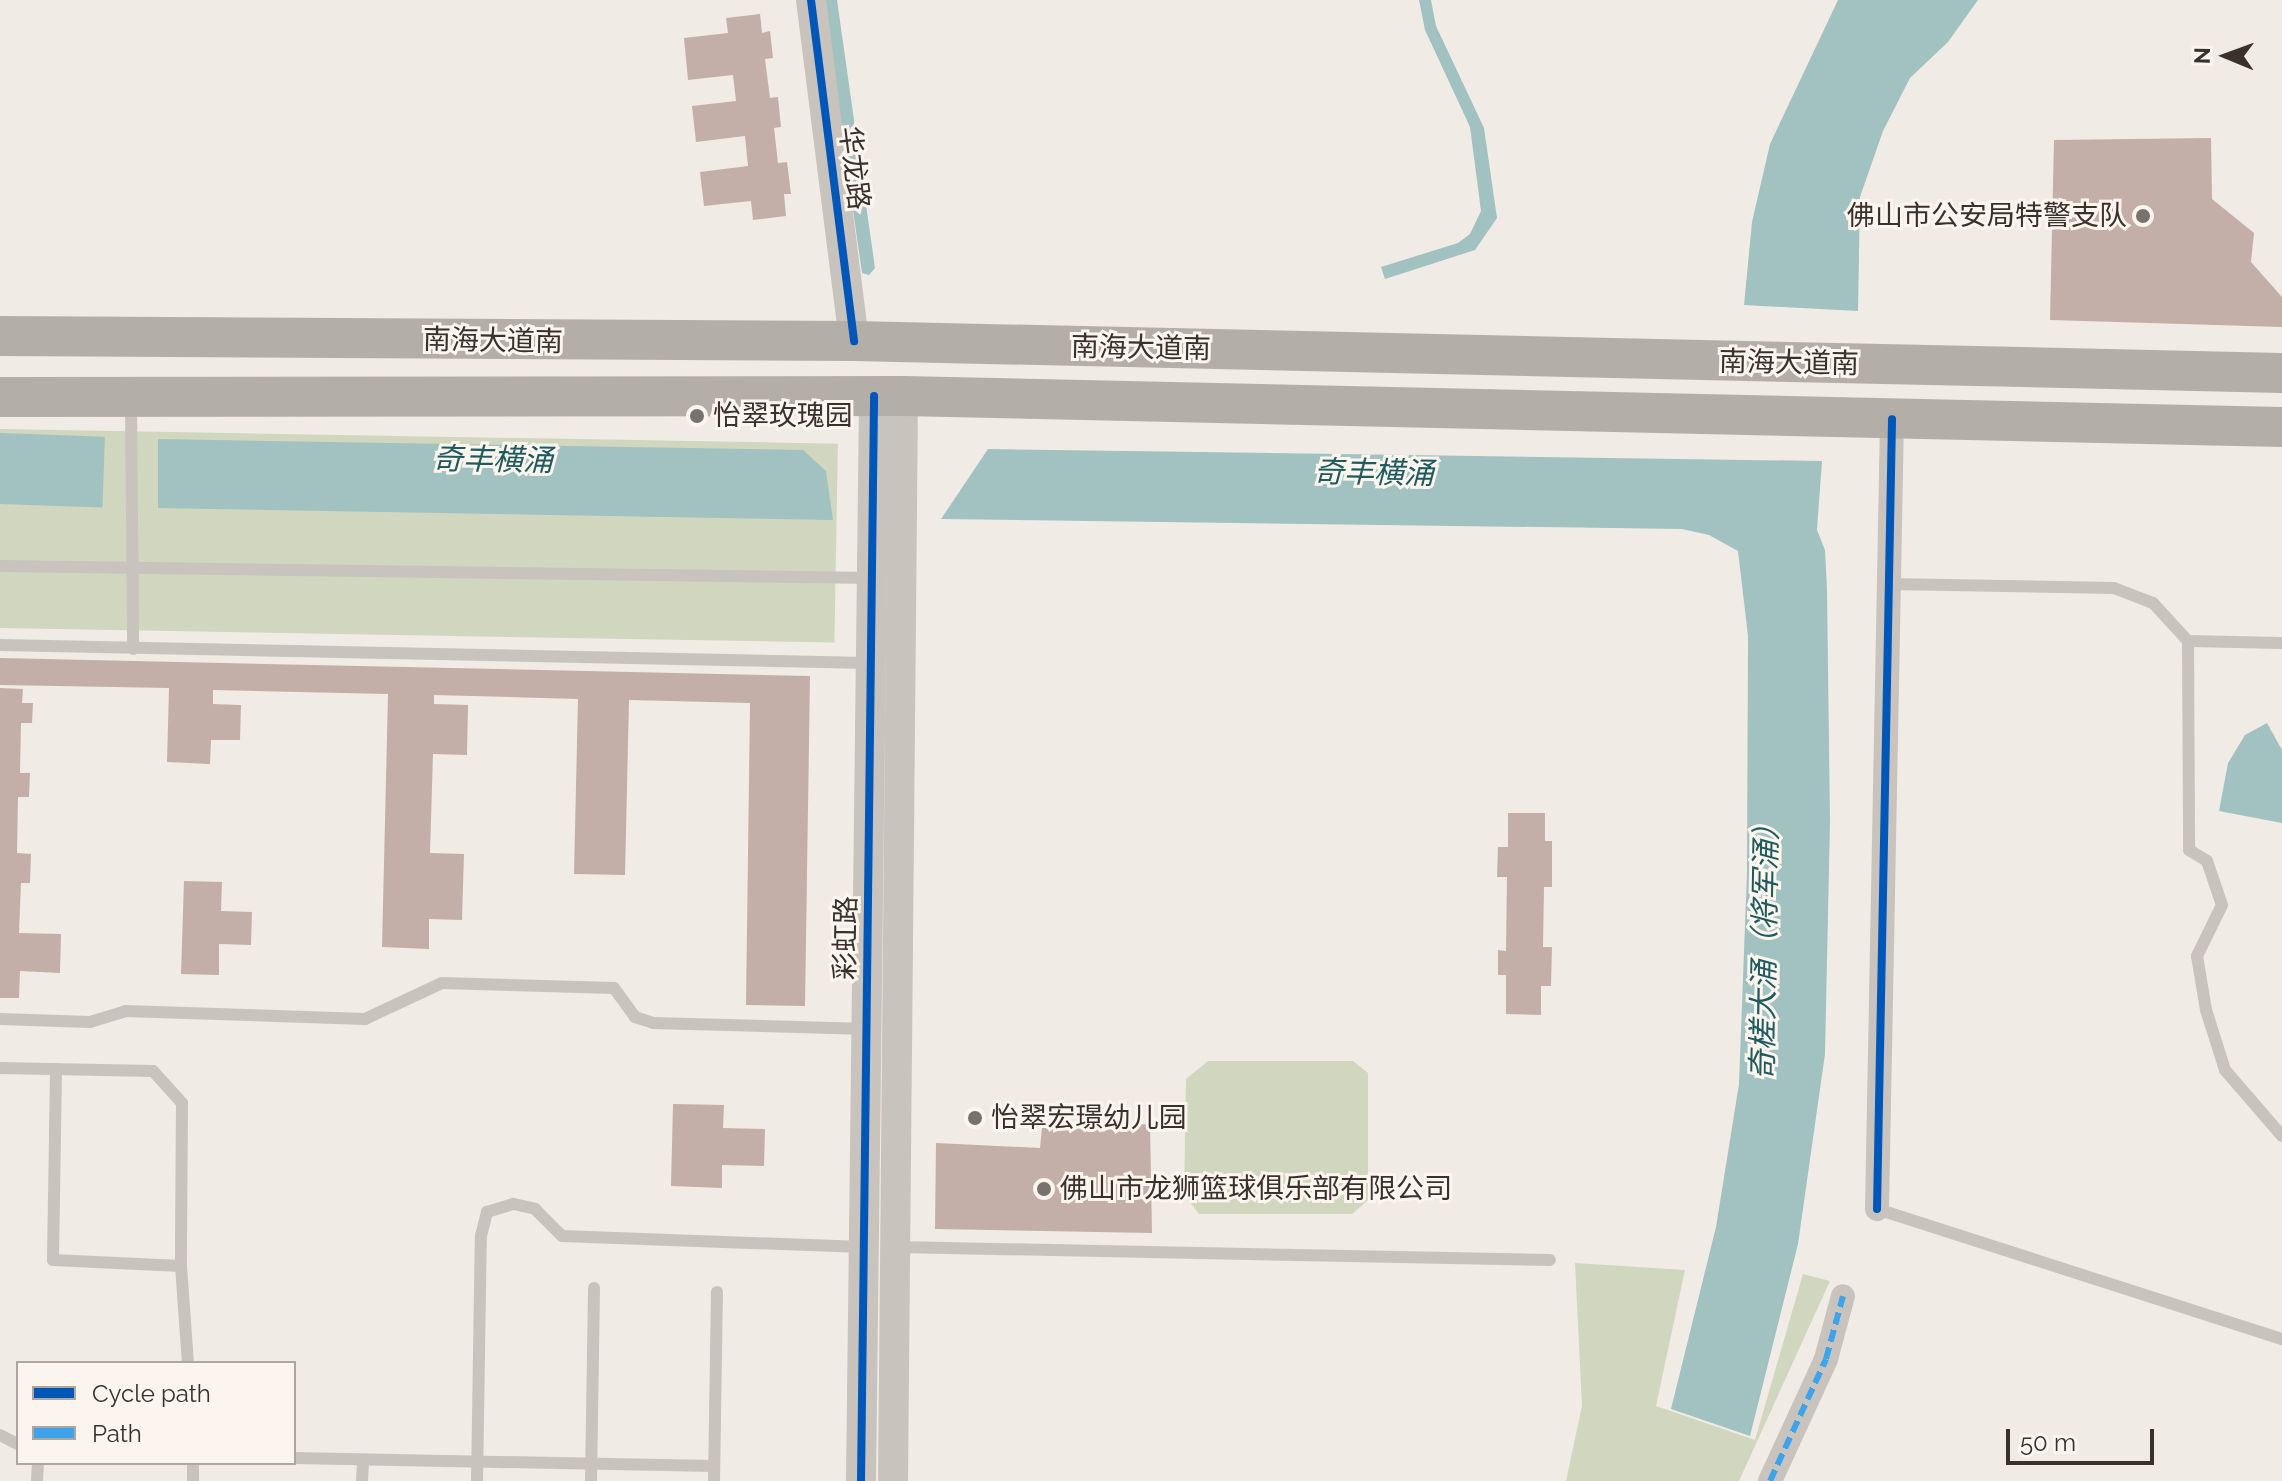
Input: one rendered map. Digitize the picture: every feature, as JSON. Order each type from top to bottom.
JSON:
[{"type":"highway","name":"南海大道南","points":[[0,336],[854,341],[2282,373]]},
{"type":"highway","name":"南海大道南","points":[[0,397],[888,396],[2282,427]]},
{"type":"street","name":"华龙路","points":[[811,0],[854,341]]},
{"type":"street","name":"彩虹路","points":[[888,396],[886,529],[898,1247],[893,1481]]},
{"type":"street","points":[[1877,1209],[1892,419]]},
{"type":"street","name":"彩虹路","points":[[861,1481],[872,578],[886,529]]},
{"type":"street","points":[[1770,1481],[1826,1359],[1843,1296]]},
{"type":"lane","points":[[131,397],[133,649]]},
{"type":"lane","points":[[0,566],[872,578]]},
{"type":"lane","points":[[1889,584],[2114,588],[2153,603],[2188,641],[2189,850],[2207,861],[2222,905],[2197,956],[2206,1010],[2225,1070],[2282,1136]]},
{"type":"lane","points":[[2188,641],[2282,643]]},
{"type":"lane","points":[[0,645],[871,663]]},
{"type":"lane","points":[[0,1019],[90,1022],[125,1011],[365,1019],[442,983],[614,988],[635,1017],[653,1023],[867,1029]]},
{"type":"lane","points":[[0,1068],[153,1071],[182,1103],[181,1266],[188,1361]]},
{"type":"lane","points":[[56,1069],[53,1260],[181,1266]]},
{"type":"lane","points":[[477,1481],[481,1236],[487,1212],[514,1204],[535,1209],[562,1236],[865,1247],[1550,1260]]},
{"type":"lane","points":[[1877,1209],[2282,1339]]},
{"type":"lane","points":[[591,1481],[594,1288]]},
{"type":"lane","points":[[714,1481],[717,1292]]},
{"type":"lane","points":[[296,1458],[714,1466]]},
{"type":"lane","points":[[362,1481],[363,1460]]},
{"type":"green space","points":[[0,429],[838,444],[834,643],[0,628]]},
{"type":"green space","points":[[1208,1061],[1353,1061],[1368,1073],[1368,1200],[1352,1214],[1199,1214],[1184,1194],[1186,1079]]},
{"type":"green space","points":[[1575,1263],[1685,1270],[1656,1406],[1755,1440],[1803,1274],[1830,1281],[1739,1481],[1566,1481],[1582,1406]]},
{"type":"water","points":[[823,0],[837,0],[875,268],[869,275],[862,273]]},
{"type":"water","points":[[1419,0],[1431,0],[1436,26],[1484,128],[1497,218],[1475,250],[1385,279],[1381,267],[1458,243],[1470,234],[1481,211],[1470,127],[1425,30]]},
{"type":"water","points":[[1838,0],[1978,0],[1948,42],[1910,78],[1883,131],[1860,197],[1858,311],[1744,305],[1752,222],[1770,144]]},
{"type":"water","points":[[0,433],[105,437],[102,508],[0,504]]},
{"type":"water","name":"奇丰横涌","points":[[158,439],[803,450],[826,471],[833,520],[158,508]]},
{"type":"water","points":[[988,449],[1822,461],[1817,530],[1825,550],[1827,589],[1830,822],[1825,1054],[1798,1244],[1750,1436],[1671,1409],[1716,1227],[1739,1084],[1747,872],[1748,636],[1738,551],[1709,535],[1682,529],[941,519]]},
{"type":"water","points":[[2267,723],[2282,750],[2282,823],[2219,811],[2228,763],[2245,735]]},
{"type":"building","points":[[760,14],[762,33],[770,31],[773,58],[765,59],[770,98],[778,97],[781,127],[774,128],[778,163],[787,162],[791,194],[784,194],[786,216],[753,220],[751,201],[704,206],[700,172],[748,166],[745,136],[696,142],[692,106],[736,101],[733,75],[688,80],[684,38],[728,33],[726,18]]},
{"type":"building","name":"佛山市公安局特警支队","points":[[2211,138],[2212,199],[2254,233],[2251,262],[2282,297],[2282,327],[2050,320],[2054,140]]},
{"type":"building","points":[[0,658],[810,676],[805,1006],[746,1005],[750,703],[629,700],[625,875],[574,874],[578,699],[434,695],[434,704],[468,705],[467,755],[433,754],[430,853],[464,854],[462,920],[429,919],[429,949],[382,947],[388,694],[213,690],[213,704],[241,705],[240,740],[211,740],[210,764],[167,762],[169,688],[0,685]]},
{"type":"building","points":[[0,688],[23,689],[22,703],[33,703],[32,723],[21,723],[20,773],[30,773],[29,797],[18,797],[17,853],[31,854],[30,883],[21,883],[19,933],[61,934],[60,973],[20,971],[19,998],[0,998]]},
{"type":"building","points":[[1508,813],[1545,813],[1545,841],[1552,841],[1552,887],[1544,887],[1543,947],[1552,947],[1551,986],[1541,986],[1541,1015],[1506,1014],[1506,975],[1498,975],[1498,950],[1506,951],[1507,877],[1497,877],[1498,847],[1508,847]]},
{"type":"building","points":[[184,881],[222,882],[221,911],[252,912],[251,945],[219,944],[219,975],[181,974]]},
{"type":"building","points":[[673,1104],[724,1105],[723,1128],[765,1129],[764,1166],[722,1165],[722,1188],[671,1186]]},
{"type":"building","name":"佛山市龙狮篮球俱乐部有限公司","points":[[1150,1124],[1152,1233],[935,1229],[936,1143],[1040,1148],[1042,1128]]},
{"type":"marked path","points":[[1770,1481],[1826,1359],[1843,1296]]},
{"type":"cycle path","points":[[811,0],[854,341]]},
{"type":"cycle path","points":[[861,1481],[874,396]]},
{"type":"cycle path","points":[[1877,1209],[1892,419]]},
{"type":"place","name":"佛山市公安局特警支队","points":[[2143,216]]},
{"type":"place","name":"怡翠玫瑰园","points":[[697,416]]},
{"type":"place","name":"怡翠宏璟幼儿园","points":[[975,1118]]},
{"type":"place","name":"佛山市龙狮篮球俱乐部有限公司","points":[[1044,1189]]},
{"type":"water label","name":"奇槎大涌（将军涌）","points":[[1765,945]]}]
